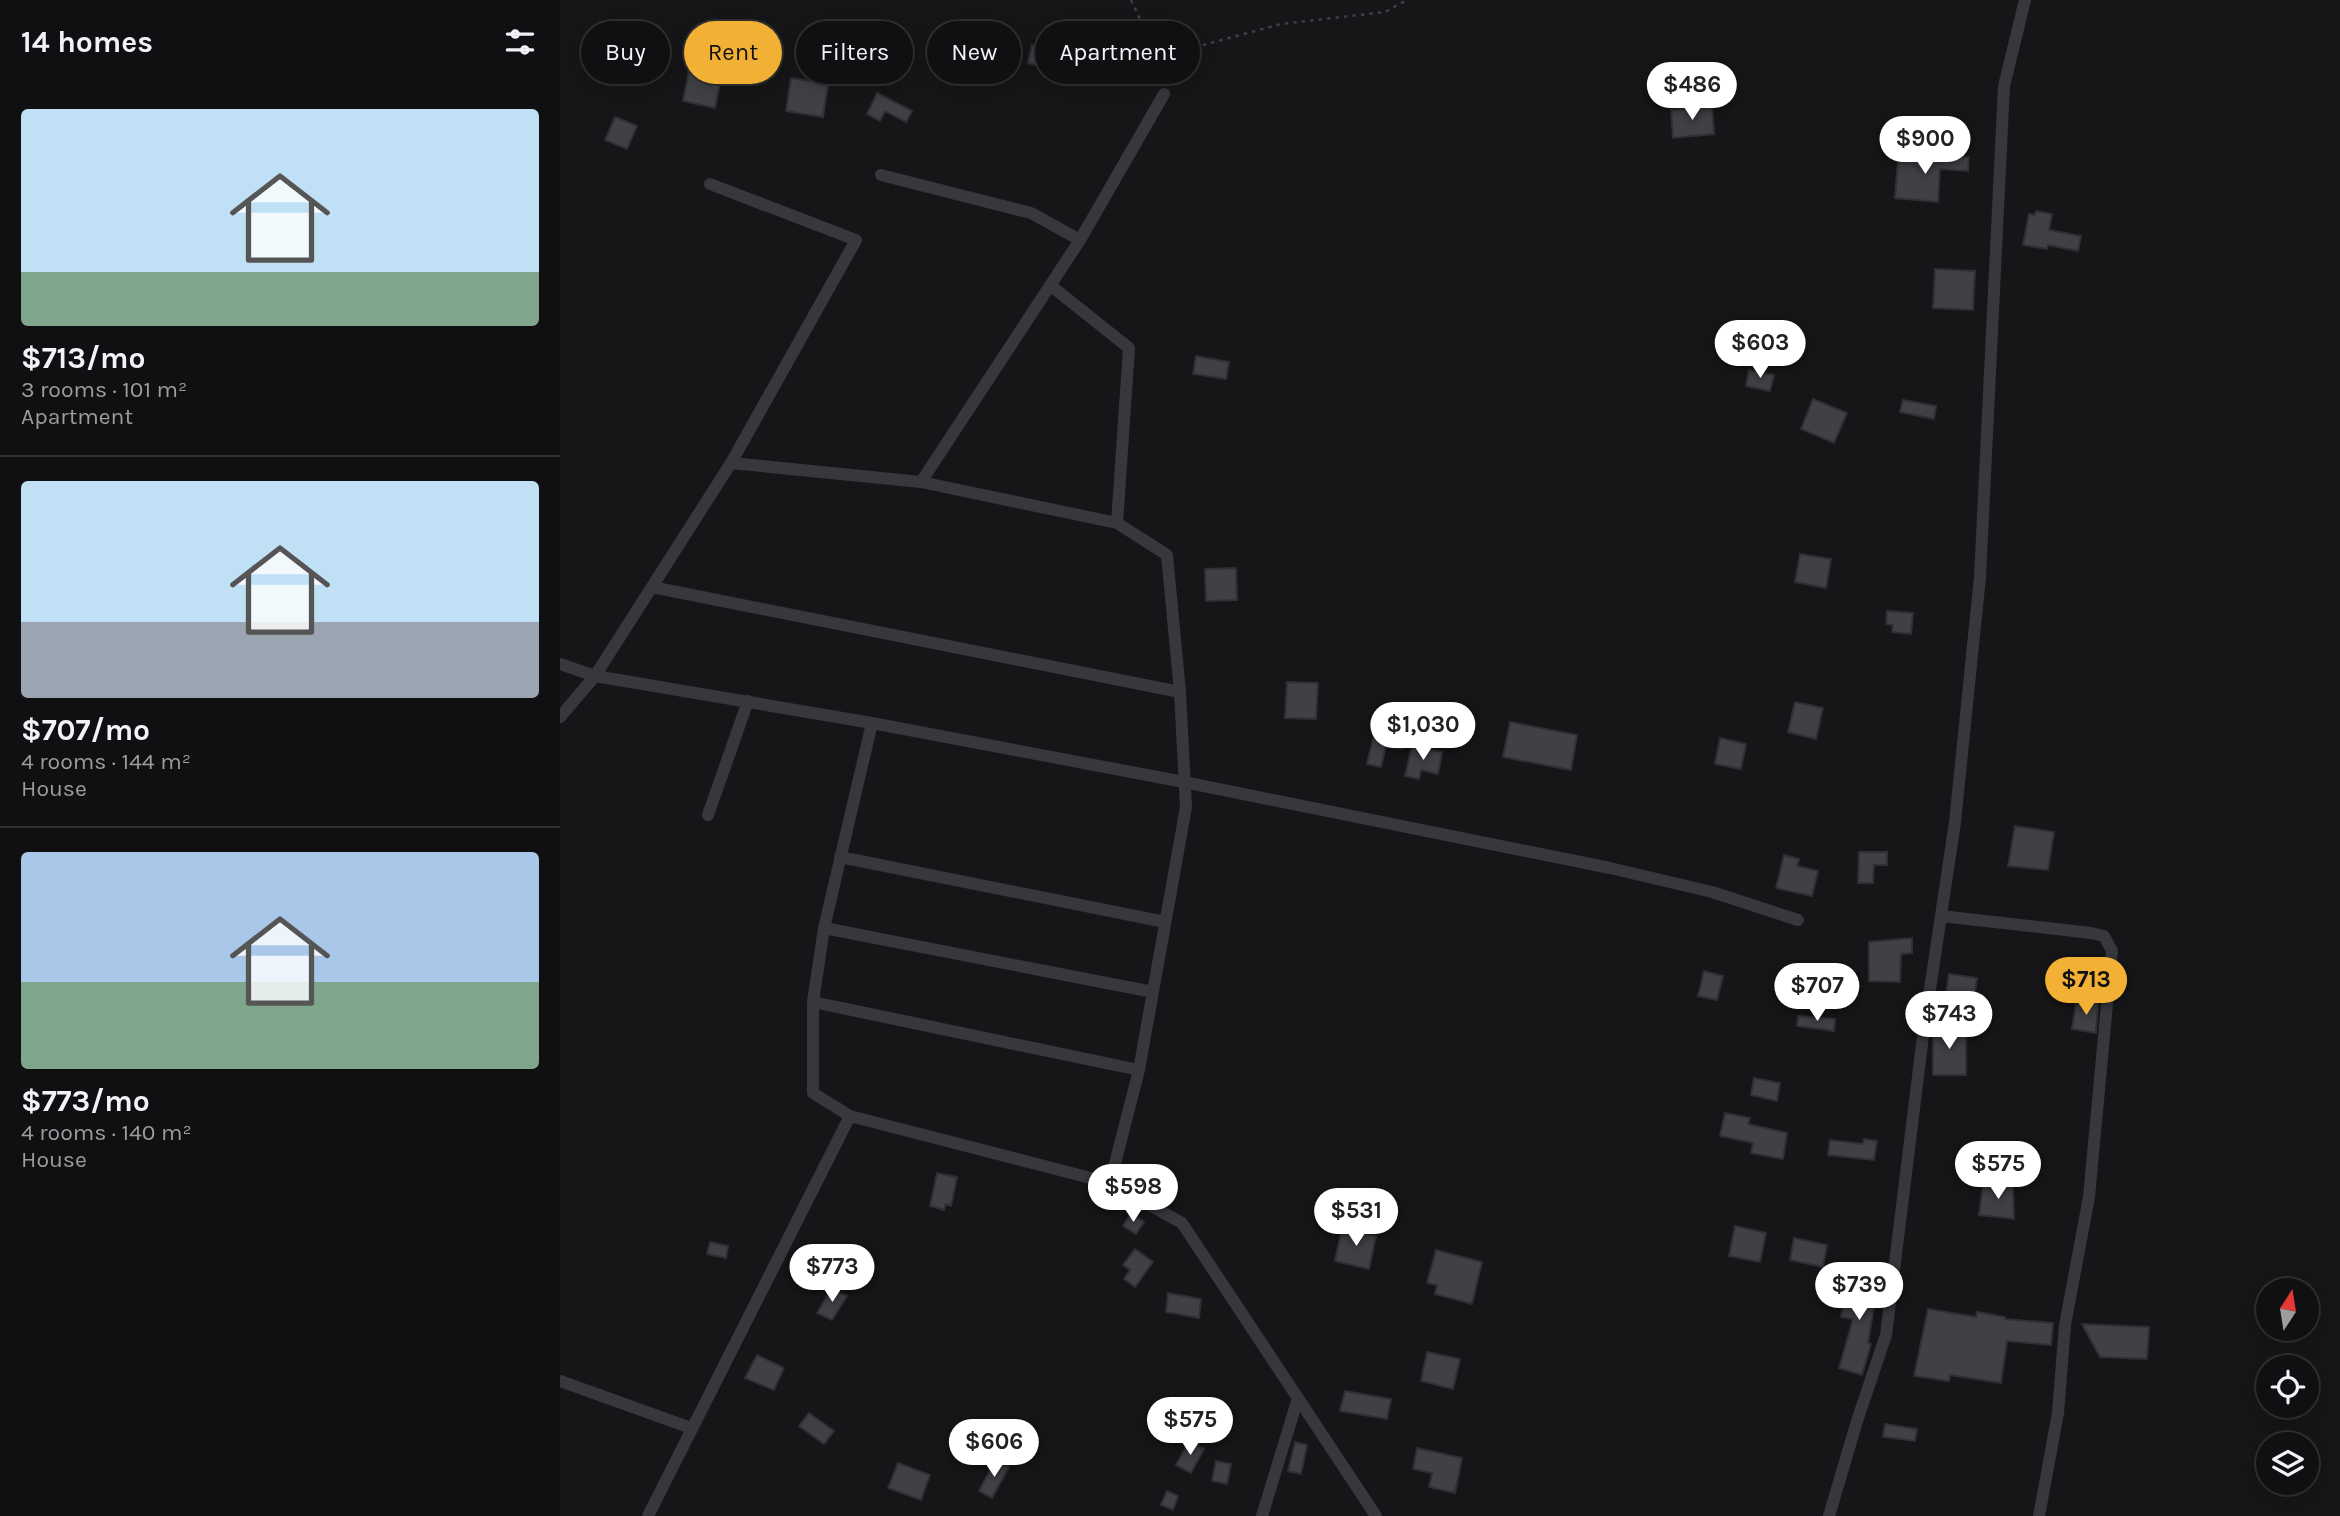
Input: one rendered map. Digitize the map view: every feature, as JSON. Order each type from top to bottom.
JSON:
[{"type":"street","points":[[1829,1516],[1886,1335],[1923,1035],[1955,822],[1980,577],[2004,86],[2025,0]]},
{"type":"street","points":[[921,482],[1080,240],[1164,94]]},
{"type":"street","points":[[881,175],[1031,213],[1080,240]]},
{"type":"street","points":[[560,717],[595,676],[731,463],[856,240],[709,184]]},
{"type":"street","points":[[1050,285],[1129,348],[1117,523]]},
{"type":"street","points":[[731,463],[921,482],[1117,523],[1167,555],[1180,692],[1185,807],[1139,1070],[1110,1183]]},
{"type":"street","points":[[652,587],[1180,692]]},
{"type":"street","points":[[560,664],[595,676],[872,723],[1184,782],[1610,869],[1712,892],[1798,920]]},
{"type":"street","points":[[708,815],[748,701]]},
{"type":"street","points":[[872,723],[824,928],[813,1002],[813,1093],[850,1116],[1110,1183],[1182,1223],[1376,1516]]},
{"type":"street","points":[[840,857],[1165,922]]},
{"type":"street","points":[[1941,916],[2091,933],[2104,936],[2112,951],[2089,1196],[2065,1325],[2058,1413],[2039,1516]]},
{"type":"street","points":[[824,928],[1153,992]]},
{"type":"street","points":[[813,1002],[1139,1070]]},
{"type":"street","points":[[648,1516],[850,1116]]},
{"type":"street","points":[[560,1381],[691,1428]]},
{"type":"street","points":[[1262,1516],[1298,1398]]},
{"type":"path","points":[[1131,0],[1148,36],[1164,94]]},
{"type":"path","points":[[1164,94],[1192,48],[1281,24],[1385,12],[1407,0]]},
{"type":"building","points":[[1032,45],[1035,46],[1035,65],[1028,63]]},
{"type":"building","points":[[791,78],[796,79],[796,84],[828,84],[823,117],[786,111]]},
{"type":"building","points":[[686,84],[720,84],[715,108],[683,101]]},
{"type":"building","points":[[877,93],[912,111],[906,122],[885,111],[880,121],[867,114]]},
{"type":"building","points":[[1712,106],[1714,134],[1673,138],[1671,110]]},
{"type":"building","points":[[615,117],[637,126],[627,149],[605,140]]},
{"type":"building","points":[[1928,154],[1969,157],[1968,171],[1940,169],[1938,202],[1895,198],[1898,160],[1927,162]]},
{"type":"building","points":[[2036,211],[2052,214],[2049,230],[2081,236],[2078,251],[2048,245],[2047,249],[2023,245],[2029,214],[2035,215]]},
{"type":"building","points":[[1935,269],[1975,271],[1973,310],[1933,308]]},
{"type":"building","points":[[1196,356],[1229,362],[1226,379],[1193,374]]},
{"type":"building","points":[[1749,370],[1774,375],[1770,391],[1746,386]]},
{"type":"building","points":[[1813,399],[1847,413],[1834,443],[1801,429]]},
{"type":"building","points":[[1903,400],[1936,406],[1934,419],[1900,412]]},
{"type":"building","points":[[1800,554],[1831,559],[1826,588],[1795,582]]},
{"type":"building","points":[[1236,568],[1237,600],[1206,601],[1205,569]]},
{"type":"building","points":[[1887,611],[1913,613],[1911,634],[1892,632],[1893,625],[1886,624]]},
{"type":"building","points":[[1287,682],[1318,683],[1316,719],[1285,718]]},
{"type":"building","points":[[1795,702],[1823,708],[1816,739],[1788,732]]},
{"type":"building","points":[[1510,722],[1577,735],[1571,770],[1503,757]]},
{"type":"building","points":[[1375,730],[1405,737],[1402,749],[1386,746],[1381,767],[1367,764]]},
{"type":"building","points":[[1720,738],[1746,744],[1741,769],[1715,764]]},
{"type":"building","points":[[1412,746],[1442,752],[1438,774],[1421,770],[1419,779],[1405,776]]},
{"type":"building","points":[[2015,826],[2054,832],[2048,870],[2008,866]]},
{"type":"building","points":[[1859,852],[1887,852],[1887,865],[1874,865],[1873,883],[1858,883]]},
{"type":"building","points":[[1784,855],[1799,859],[1797,866],[1818,871],[1812,896],[1776,888]]},
{"type":"building","points":[[1912,938],[1912,953],[1901,954],[1900,982],[1869,981],[1869,942]]},
{"type":"building","points":[[1704,971],[1723,976],[1717,1000],[1698,996]]},
{"type":"building","points":[[1949,974],[1977,978],[1973,1006],[1945,1001]]},
{"type":"building","points":[[2098,1002],[2096,1033],[2072,1029],[2076,1004]]},
{"type":"building","points":[[1798,1016],[1835,1019],[1834,1031],[1797,1026]]},
{"type":"building","points":[[1933,1028],[1966,1028],[1966,1075],[1933,1075]]},
{"type":"building","points":[[1754,1078],[1780,1083],[1777,1101],[1751,1095]]},
{"type":"building","points":[[1725,1113],[1750,1118],[1748,1124],[1787,1133],[1783,1159],[1751,1153],[1753,1143],[1720,1136]]},
{"type":"building","points":[[1864,1139],[1877,1141],[1874,1160],[1828,1155],[1830,1140],[1863,1144]]},
{"type":"building","points":[[937,1173],[957,1177],[951,1206],[946,1204],[944,1210],[930,1206]]},
{"type":"building","points":[[1983,1184],[2013,1184],[2014,1219],[1979,1215]]},
{"type":"building","points":[[1131,1213],[1144,1222],[1136,1234],[1123,1226]]},
{"type":"building","points":[[1735,1226],[1766,1233],[1760,1262],[1729,1256]]},
{"type":"building","points":[[1342,1228],[1376,1236],[1369,1269],[1335,1261]]},
{"type":"building","points":[[1794,1238],[1827,1245],[1823,1267],[1790,1260]]},
{"type":"building","points":[[710,1242],[728,1246],[726,1258],[707,1254]]},
{"type":"building","points":[[1135,1249],[1153,1262],[1135,1287],[1124,1279],[1130,1270],[1123,1265]]},
{"type":"building","points":[[1436,1250],[1482,1262],[1472,1304],[1435,1294],[1437,1285],[1427,1283]]},
{"type":"building","points":[[1855,1272],[1879,1276],[1868,1343],[1871,1344],[1862,1375],[1839,1368],[1853,1319],[1841,1317],[1845,1294],[1851,1295]]},
{"type":"building","points":[[831,1289],[847,1296],[832,1320],[817,1313]]},
{"type":"building","points":[[1168,1293],[1201,1299],[1199,1318],[1166,1312]]},
{"type":"building","points":[[1928,1309],[1976,1317],[1977,1312],[2005,1319],[2053,1323],[2051,1345],[2007,1341],[2001,1383],[1950,1375],[1949,1381],[1914,1376]]},
{"type":"building","points":[[2082,1324],[2149,1327],[2147,1359],[2100,1357]]},
{"type":"building","points":[[1427,1352],[1460,1359],[1453,1389],[1421,1381]]},
{"type":"building","points":[[757,1355],[784,1368],[774,1390],[745,1378]]},
{"type":"building","points":[[1345,1391],[1391,1399],[1387,1419],[1340,1411]]},
{"type":"building","points":[[809,1413],[834,1431],[824,1444],[799,1426]]},
{"type":"building","points":[[1885,1424],[1917,1429],[1915,1441],[1883,1437]]},
{"type":"building","points":[[1189,1441],[1204,1449],[1191,1473],[1176,1465]]},
{"type":"building","points":[[1295,1442],[1307,1445],[1301,1474],[1288,1471]]},
{"type":"building","points":[[1417,1448],[1462,1458],[1455,1493],[1429,1487],[1432,1473],[1413,1469]]},
{"type":"building","points":[[995,1460],[1009,1467],[992,1498],[979,1491]]},
{"type":"building","points":[[1216,1461],[1231,1464],[1227,1484],[1212,1481]]},
{"type":"building","points":[[898,1463],[930,1475],[921,1500],[888,1488]]},
{"type":"building","points":[[1167,1491],[1178,1496],[1173,1510],[1161,1505]]}]
